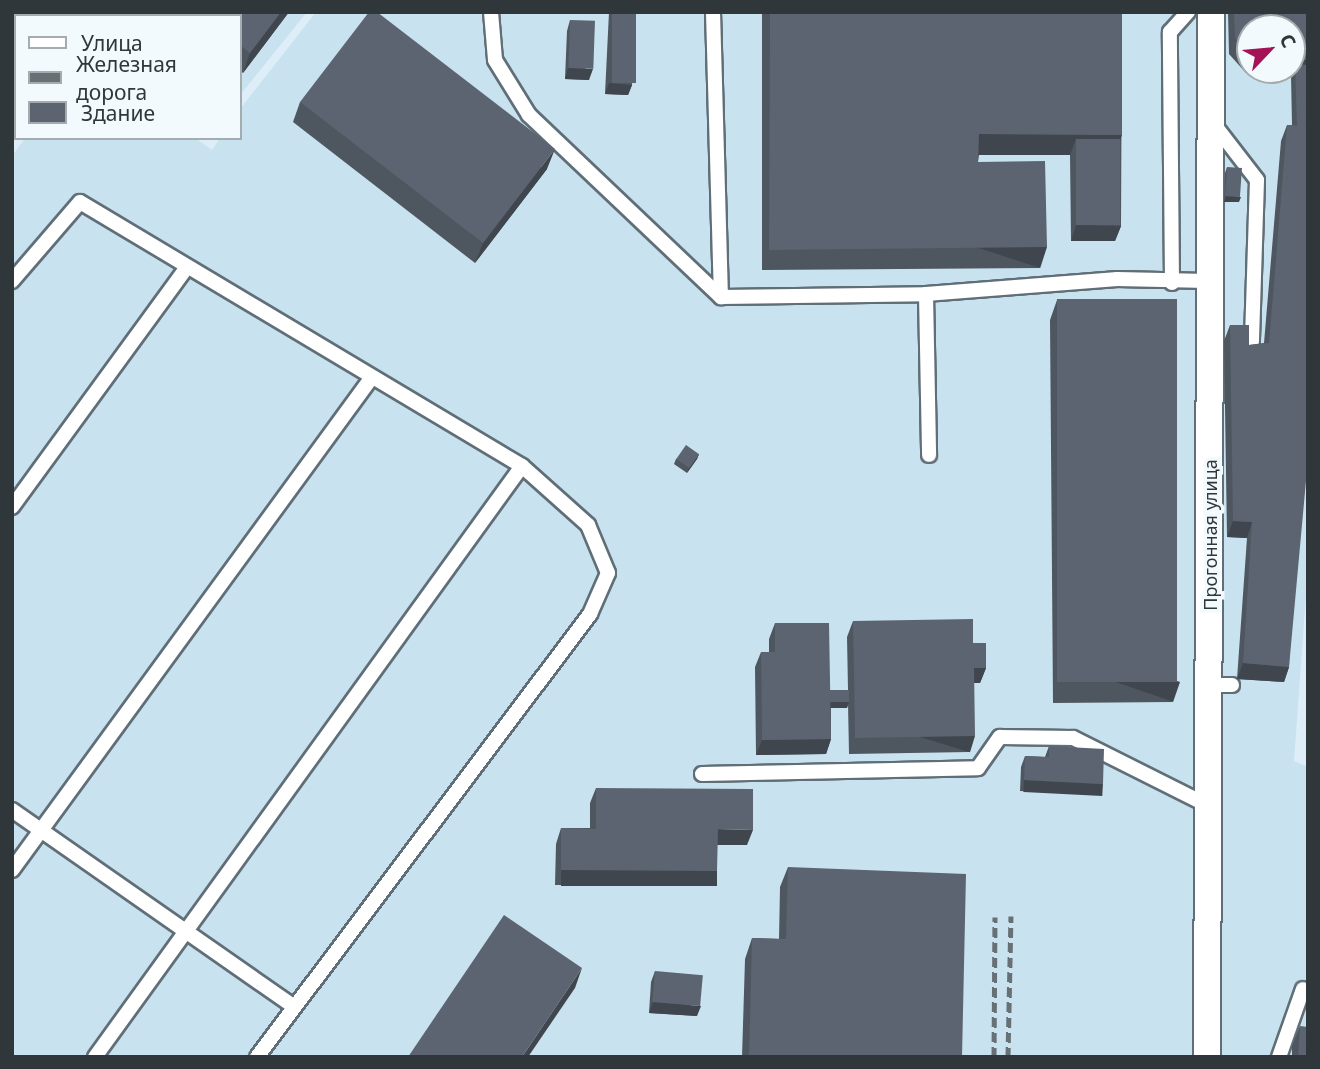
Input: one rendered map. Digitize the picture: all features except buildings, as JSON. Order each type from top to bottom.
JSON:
[{"type":"street","name":"Прогонная улица","points":[[1207,1057],[1207,805],[1216,778],[1221,685],[1208,281],[1212,12]]},
{"type":"lane","points":[[491,12],[495,60],[529,115],[721,298],[926,294],[1117,279],[1172,283],[1208,281]]},
{"type":"lane","points":[[713,12],[721,298]]},
{"type":"lane","points":[[1172,283],[1170,32],[1188,12]]},
{"type":"lane","points":[[1210,119],[1257,180],[1252,342]]},
{"type":"lane","points":[[12,281],[80,202],[522,467],[588,525],[608,573],[590,614],[257,1057]]},
{"type":"lane","points":[[12,507],[187,267]]},
{"type":"lane","points":[[926,294],[929,455]]},
{"type":"lane","points":[[12,870],[372,377]]},
{"type":"lane","points":[[95,1057],[522,467]]},
{"type":"lane","points":[[702,774],[978,768],[1000,737],[1073,738],[1207,805]]},
{"type":"lane","points":[[12,810],[294,1007]]},
{"type":"lane","points":[[1279,1057],[1303,989]]},
{"type":"shaded area","points":[[74,12],[307,12],[242,93],[242,14]]},
{"type":"shaded area","points":[[316,12],[1308,12],[1308,568],[1294,761],[1308,767],[1308,1057],[12,1057],[12,156],[24,140],[198,140],[212,150],[219,140],[242,140],[242,106]]},
{"type":"railway","points":[[1008,1057],[1011,916]]},
{"type":"railway","points":[[994,1057],[995,917]]}]
